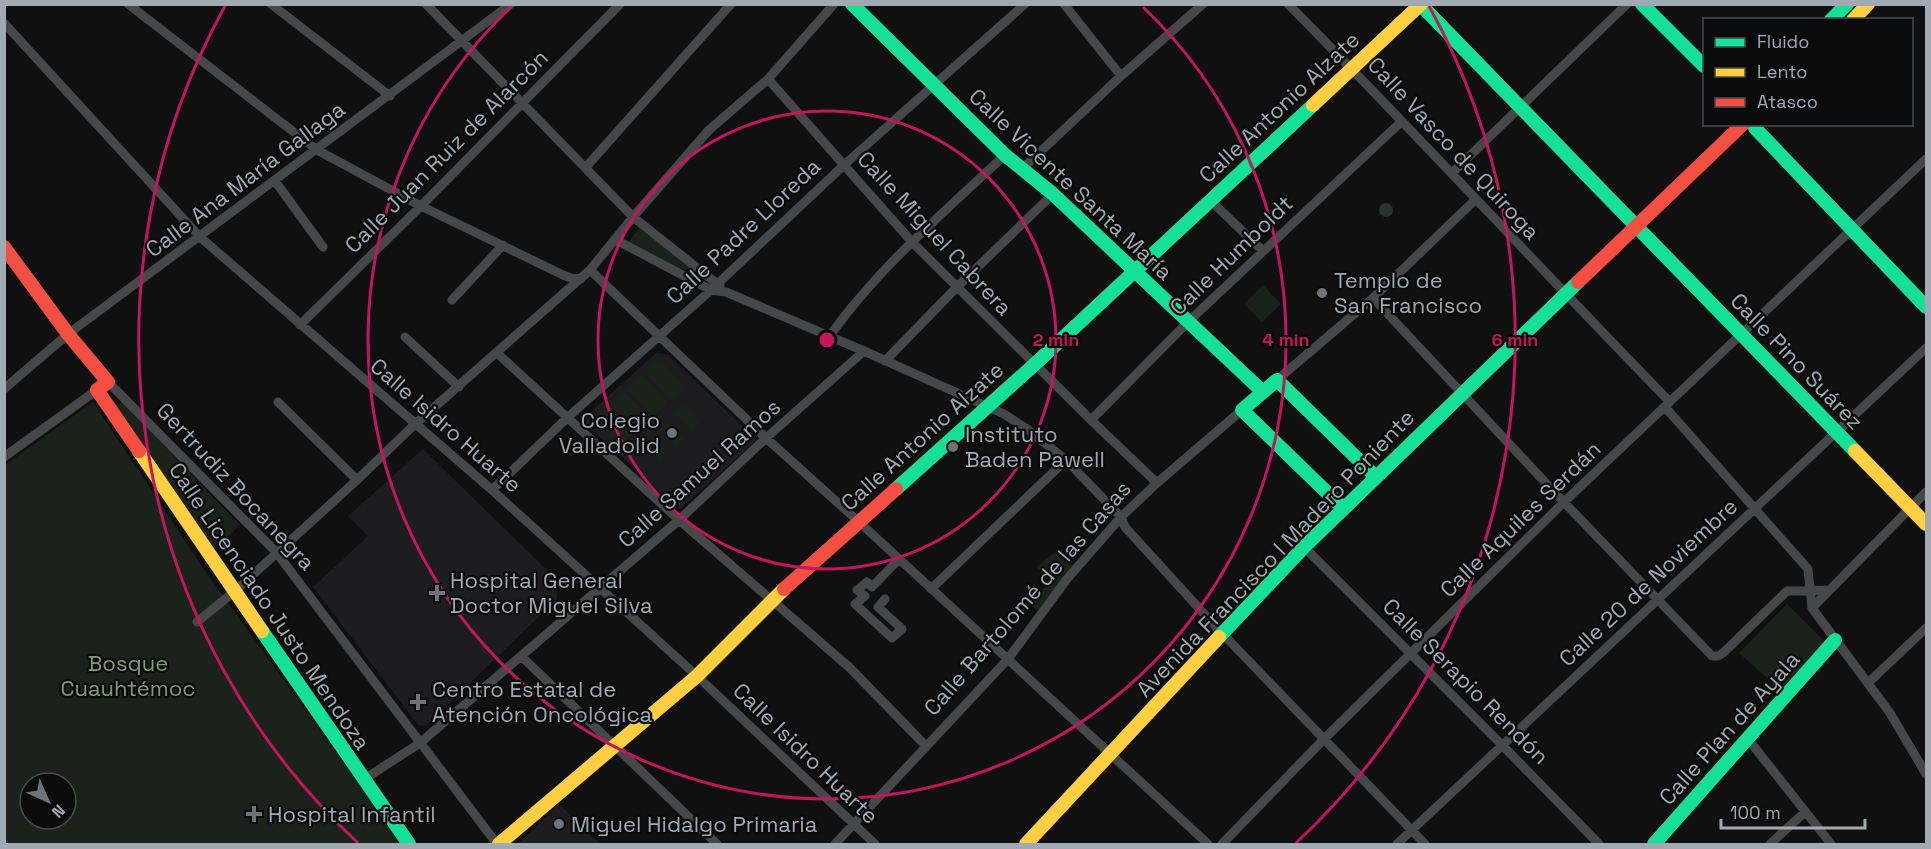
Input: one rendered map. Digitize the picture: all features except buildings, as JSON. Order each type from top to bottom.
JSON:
[{"type":"street","points":[[128,4],[317,150],[421,206],[563,275],[581,279]]},
{"type":"street","points":[[271,4],[390,96]]},
{"type":"street","points":[[426,4],[633,217],[715,287]]},
{"type":"street","name":"Calle Ana María Gallaga","points":[[4,388],[68,334],[462,43],[511,4]]},
{"type":"street","name":"Calle Juan Ruiz de Alarcón","points":[[300,325],[620,4]]},
{"type":"street","points":[[586,168],[731,4]]},
{"type":"street","points":[[197,622],[235,591],[414,425],[591,270],[633,217],[709,130],[768,79],[834,4]]},
{"type":"street","name":"Calle Vicente Santa María","points":[[852,4],[1005,155],[1053,195],[1263,392]]},
{"type":"street","name":"Calle Padre Lloreda","points":[[492,490],[658,335],[715,287],[844,165],[1025,4]]},
{"type":"street","points":[[1064,4],[1121,76]]},
{"type":"street","points":[[1023,168],[1121,76],[1203,4]]},
{"type":"street","name":"Calle Vasco de Quiroga","points":[[1288,4],[1452,173],[1667,404],[1808,569],[1812,608]]},
{"type":"street","points":[[1452,173],[1627,4]]},
{"type":"street","points":[[1642,4],[1703,65]]},
{"type":"street","points":[[1833,18],[1846,4]]},
{"type":"street","points":[[1854,18],[1868,4]]},
{"type":"street","name":"Calle Antonio Alzate","points":[[498,844],[697,676],[772,600],[1035,364],[1421,5]]},
{"type":"street","name":"Calle Pino Suárez","points":[[1421,5],[1926,524]]},
{"type":"street","name":"Calle Isidro Huarte","points":[[4,23],[200,237],[414,425],[492,490],[697,676],[874,844]]},
{"type":"street","name":"Calle Miguel Cabrera","points":[[768,79],[912,242],[1157,483]]},
{"type":"street","name":"Calle Humboldt","points":[[1091,420],[1189,321],[1402,121]]},
{"type":"street","name":"Avenida Francisco I Madero Poniente","points":[[1026,844],[1304,547],[1462,392],[1741,126]]},
{"type":"street","points":[[1755,126],[1926,307]]},
{"type":"street","points":[[829,337],[850,308],[912,242],[1005,155]]},
{"type":"street","name":"Calle Aquiles Serdán","points":[[1222,844],[1323,740],[1564,502],[1926,159]]},
{"type":"street","points":[[275,181],[323,247]]},
{"type":"street","points":[[885,361],[957,287],[1053,195]]},
{"type":"street","name":"Calle Bartolomé de las Casas","points":[[836,844],[1008,659],[1067,579],[1121,517],[1157,483],[1373,298],[1476,199]]},
{"type":"street","points":[[1210,200],[1263,251]]},
{"type":"street","points":[[616,240],[726,292],[987,406],[1027,429],[1066,460],[1121,517],[1125,527],[1223,634],[1425,844]]},
{"type":"street","points":[[452,300],[503,245]]},
{"type":"street","name":"Gertrudiz Bocanegra","points":[[4,247],[9,263],[68,334],[103,386],[276,552],[498,844]]},
{"type":"street","points":[[591,270],[766,438],[1208,844]]},
{"type":"street","points":[[1373,298],[1712,656],[1723,653],[1786,591],[1830,590]]},
{"type":"street","points":[[405,337],[459,387]]},
{"type":"street","name":"Calle 20 de Noviembre","points":[[1397,844],[1754,508],[1838,433],[1926,348]]},
{"type":"street","name":"Calle Samuel Ramos","points":[[363,780],[420,743],[679,520],[766,438],[864,351]]},
{"type":"street","points":[[497,353],[679,520],[849,667],[926,746]]},
{"type":"street","points":[[1277,380],[1376,476]]},
{"type":"street","points":[[4,457],[103,386]]},
{"type":"street","name":"Calle Licenciado Justo Mendoza","points":[[103,386],[235,591],[409,844]]},
{"type":"street","points":[[278,402],[357,480]]},
{"type":"street","points":[[1242,410],[1343,508]]},
{"type":"street","points":[[931,589],[1066,460]]},
{"type":"street","points":[[1926,492],[1812,608],[1890,713],[1926,774]]},
{"type":"street","name":"Calle Serapio Rendón","points":[[1304,547],[1599,844]]},
{"type":"street","points":[[885,599],[878,606],[902,629],[892,638],[855,604],[865,596],[857,590],[867,582],[872,587],[899,560]]},
{"type":"street","points":[[1868,683],[1926,628]]},
{"type":"street","name":"Calle Plan de Ayala","points":[[1654,844],[1835,640]]},
{"type":"street","points":[[521,656],[717,844]]},
{"type":"street","points":[[1748,739],[1831,844]]},
{"type":"street","points":[[1770,844],[1805,812]]},
{"type":"shaded area","points":[[1386,203],[1391,205],[1393,210],[1391,215],[1386,217],[1381,215],[1379,210],[1381,205]]},
{"type":"shaded area","name":"Colegio Valladolid","points":[[656,353],[667,354],[757,440],[680,509],[586,425],[584,418]]},
{"type":"shaded area","name":"Hospital General Doctor Miguel Silva","points":[[423,449],[557,580],[557,599],[426,726],[418,725],[313,587],[368,536],[348,516]]},
{"type":"shaded area","name":"Miguel Hidalgo Primaria","points":[[559,804],[600,844],[518,844]]},
{"type":"green space","points":[[639,228],[643,228],[701,277],[629,246],[628,243]]},
{"type":"green space","points":[[1263,285],[1281,304],[1262,322],[1244,304]]},
{"type":"green space","points":[[659,358],[686,387],[671,401],[644,372]]},
{"type":"green space","points":[[642,374],[668,402],[653,417],[626,389]]},
{"type":"green space","points":[[625,391],[651,419],[636,432],[610,405]]},
{"type":"green space","name":"Bosque Cuauhtémoc","points":[[93,402],[203,568],[402,844],[5,844],[5,465]]},
{"type":"green space","points":[[122,402],[240,525],[215,549],[114,408]]},
{"type":"green space","points":[[682,404],[701,421],[693,431],[673,414]]},
{"type":"green space","points":[[608,405],[634,434],[620,447],[594,418]]},
{"type":"green space","points":[[666,421],[685,438],[676,447],[657,430]]},
{"type":"green space","points":[[651,436],[669,452],[661,461],[643,445]]},
{"type":"green space","points":[[1056,551],[1073,567],[1038,610],[1031,605],[1051,579],[1036,567]]},
{"type":"green space","points":[[1787,604],[1827,644],[1783,692],[1739,653]]},
{"type":"traffic: fast","points":[[852,4],[1005,155],[1053,194],[1263,392]]},
{"type":"traffic: fast","points":[[1420,4],[1855,451]]},
{"type":"traffic: fast","points":[[1642,4],[1703,65]]},
{"type":"traffic: fast","points":[[1833,18],[1847,4]]},
{"type":"traffic: fast","points":[[896,489],[1035,364],[1313,105]]},
{"type":"traffic: fast","points":[[1755,126],[1926,307]]},
{"type":"traffic: fast","points":[[1219,637],[1304,547],[1578,282]]},
{"type":"traffic: fast","points":[[1343,508],[1242,410],[1277,380],[1375,476]]},
{"type":"traffic: fast","points":[[262,631],[409,844]]},
{"type":"traffic: fast","points":[[1654,844],[1835,640]]},
{"type":"traffic: slow","points":[[1313,105],[1421,4]]},
{"type":"traffic: slow","points":[[1855,18],[1868,4]]},
{"type":"traffic: slow","points":[[139,451],[262,631]]},
{"type":"traffic: slow","points":[[1855,451],[1926,524]]},
{"type":"traffic: slow","points":[[499,844],[697,676],[784,589]]},
{"type":"traffic: slow","points":[[1026,844],[1219,637]]},
{"type":"traffic: jam","points":[[1578,282],[1741,126]]},
{"type":"traffic: jam","points":[[4,247],[68,334],[108,382],[97,390],[139,451]]},
{"type":"traffic: jam","points":[[784,589],[896,489]]},
{"type":"place","name":"Templo de San Francisco","points":[[1322,293]]},
{"type":"place","name":"Colegio Valladolid","points":[[672,433]]},
{"type":"place","name":"Instituto Baden Pawell","points":[[953,447]]},
{"type":"place","name":"Hospital General Doctor Miguel Silva","points":[[437,593]]},
{"type":"place","name":"Centro Estatal de Atención Oncológica","points":[[418,702]]},
{"type":"place","name":"Hospital Infantil","points":[[254,814]]},
{"type":"place","name":"Miguel Hidalgo Primaria","points":[[559,824]]}]
